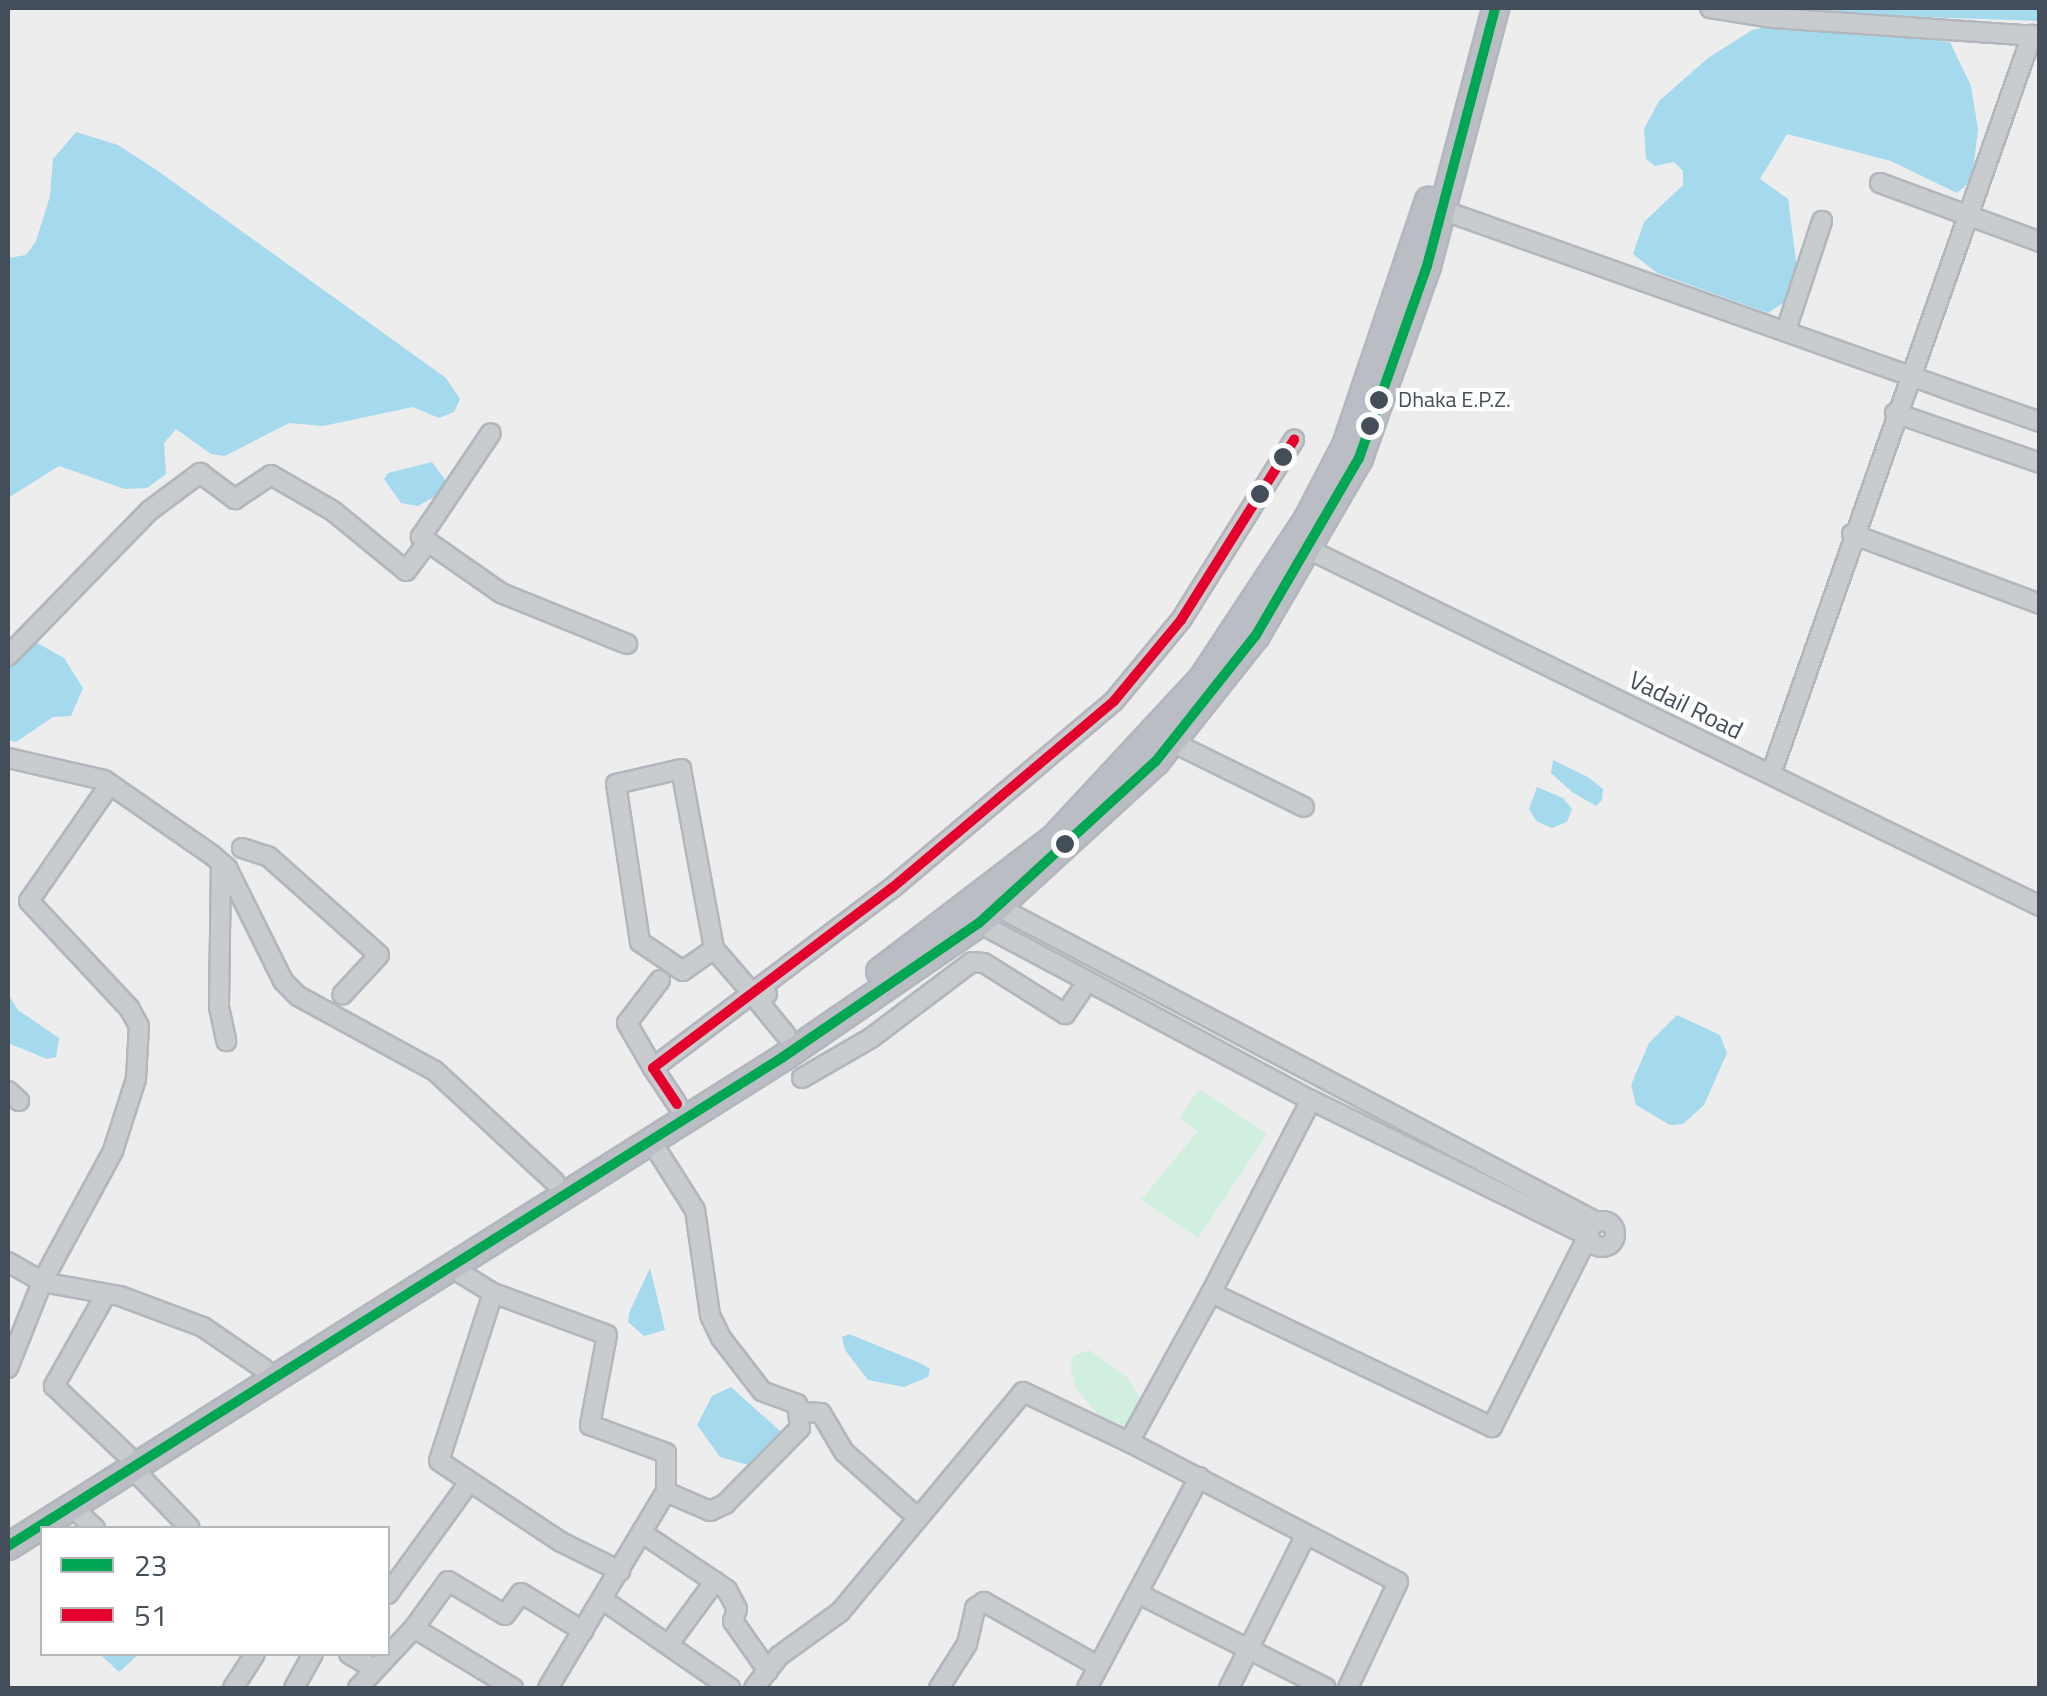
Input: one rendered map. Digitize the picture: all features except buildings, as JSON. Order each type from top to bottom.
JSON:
[{"type":"highway","points":[[8,1546],[72,1506],[264,1369],[786,1035],[1053,838],[1161,728],[1242,621],[1306,520],[1365,395],[1445,144],[1478,8]]},
{"type":"highway","points":[[8,1529],[130,1461],[451,1268],[989,915],[1172,742],[1256,635],[1310,550],[1384,396],[1442,210],[1495,8]]},
{"type":"street","points":[[1710,8],[1773,18],[2036,36],[1909,374],[1771,774]]},
{"type":"street","points":[[1880,183],[2040,242]]},
{"type":"street","points":[[1442,210],[2040,422]]},
{"type":"street","points":[[1786,330],[1822,222]]},
{"type":"street","points":[[1895,413],[2040,463]]},
{"type":"street","points":[[491,433],[421,537],[501,594],[627,644]]},
{"type":"street","points":[[653,1068],[807,964],[820,942],[1114,701],[1181,620],[1294,440]]},
{"type":"street","points":[[8,656],[149,511],[200,473],[235,499],[271,475],[333,511],[406,571],[428,542]]},
{"type":"street","points":[[1852,534],[2040,604]]},
{"type":"street","name":"Vadail Road","points":[[1310,550],[2040,906]]},
{"type":"street","points":[[1172,742],[1304,806]]},
{"type":"street","points":[[8,758],[110,784],[221,863],[283,981],[298,996],[435,1070],[555,1182]]},
{"type":"street","points":[[714,949],[666,988],[660,980],[640,942],[616,784],[681,770],[714,949],[786,1035]]},
{"type":"street","points":[[8,1368],[42,1282],[112,1152],[136,1078],[139,1026],[110,982],[28,901],[110,784]]},
{"type":"street","points":[[242,848],[269,857],[379,954],[342,995]]},
{"type":"street","points":[[221,863],[219,1008],[226,1041]]},
{"type":"street","points":[[989,915],[1088,981],[1311,1100],[1592,1229]]},
{"type":"street","points":[[989,915],[1592,1229]]},
{"type":"street","points":[[640,942],[683,971]]},
{"type":"street","points":[[802,1078],[972,962],[984,963],[1065,1014],[1088,981]]},
{"type":"street","points":[[660,980],[626,1024],[677,1104]]},
{"type":"street","points":[[1129,1442],[1311,1100]]},
{"type":"street","points":[[650,1140],[696,1210],[710,1315],[720,1338],[762,1390],[788,1396],[802,1412],[821,1413],[844,1452],[917,1517]]},
{"type":"street","points":[[1211,1293],[1492,1427],[1592,1229]]},
{"type":"street","points":[[8,1262],[42,1282],[106,1294],[203,1326],[264,1369]]},
{"type":"street","points":[[451,1268],[493,1293],[607,1335],[590,1426],[666,1453],[666,1492],[548,1688]]},
{"type":"street","points":[[493,1293],[438,1454],[468,1484],[620,1571]]},
{"type":"street","points":[[106,1294],[54,1386],[188,1526]]},
{"type":"street","points":[[754,1688],[779,1656],[840,1612],[1024,1392],[1199,1477],[1398,1582],[1348,1688]]},
{"type":"street","points":[[666,1492],[710,1511],[725,1504],[792,1438],[802,1412]]},
{"type":"street","points":[[1087,1688],[1139,1594],[1156,1547],[1199,1477]]},
{"type":"street","points":[[390,1591],[468,1484]]},
{"type":"street","points":[[72,1506],[92,1526]]},
{"type":"street","points":[[642,1533],[715,1581],[735,1602],[734,1621],[768,1671]]},
{"type":"street","points":[[1229,1688],[1246,1646],[1306,1534]]},
{"type":"street","points":[[390,1651],[414,1628],[448,1581],[505,1615],[520,1592],[583,1632]]},
{"type":"street","points":[[603,1600],[667,1646],[715,1581]]},
{"type":"street","points":[[1139,1594],[1326,1688]]},
{"type":"street","points":[[936,1688],[967,1644],[976,1608],[984,1602],[1098,1666]]},
{"type":"street","points":[[414,1628],[512,1688]]},
{"type":"street","points":[[671,1641],[730,1688]]},
{"type":"street","points":[[294,1688],[312,1656]]},
{"type":"street","points":[[352,1656],[373,1668]]},
{"type":"street","points":[[358,1688],[385,1656]]},
{"type":"street","points":[[233,1688],[245,1657]]},
{"type":"green space","points":[[1199,1089],[1267,1134],[1198,1238],[1141,1200],[1198,1131],[1179,1118]]},
{"type":"green space","points":[[1089,1350],[1128,1378],[1142,1402],[1126,1426],[1100,1417],[1076,1388],[1070,1367],[1073,1356]]},
{"type":"water","points":[[1777,8],[2039,8],[2040,21],[1806,13]]},
{"type":"water","points":[[1779,24],[1950,42],[1971,86],[1978,129],[1972,180],[1957,193],[1891,161],[1787,134],[1760,179],[1788,199],[1797,268],[1783,303],[1768,313],[1657,273],[1633,254],[1644,222],[1683,185],[1683,171],[1674,162],[1655,166],[1646,159],[1644,129],[1659,101],[1708,58],[1752,30]]},
{"type":"water","points":[[76,132],[118,145],[158,171],[446,378],[460,399],[454,412],[439,418],[413,407],[323,426],[289,423],[225,456],[211,454],[176,429],[164,443],[166,474],[147,488],[125,489],[59,466],[8,498],[8,258],[26,255],[36,241],[50,196],[53,159]]},
{"type":"water","points":[[432,462],[446,481],[441,493],[418,506],[401,503],[384,479],[388,473]]},
{"type":"water","points":[[32,640],[64,658],[83,688],[71,716],[53,717],[16,742],[8,740],[8,666]]},
{"type":"water","points":[[1553,760],[1603,789],[1602,800],[1596,806],[1572,792],[1551,773]]},
{"type":"water","points":[[1537,787],[1563,798],[1572,809],[1567,822],[1552,828],[1536,821],[1529,809]]},
{"type":"water","points":[[8,994],[18,1010],[59,1038],[56,1057],[47,1059],[8,1043]]},
{"type":"water","points":[[1677,1015],[1720,1035],[1727,1053],[1704,1105],[1683,1124],[1670,1125],[1636,1105],[1631,1085],[1649,1043]]},
{"type":"water","points":[[650,1268],[665,1330],[644,1336],[628,1322]]},
{"type":"water","points":[[849,1334],[920,1363],[930,1369],[928,1377],[904,1387],[868,1380],[845,1350],[842,1337]]},
{"type":"water","points":[[731,1387],[780,1431],[752,1466],[720,1457],[697,1425],[712,1396]]},
{"type":"water","points":[[102,1656],[137,1656],[119,1672]]},
{"type":"transit line","name":"23","points":[[8,1546],[783,1057],[979,923],[1156,761],[1256,635],[1359,458],[1427,266],[1495,8]]},
{"type":"transit line","name":"51","points":[[677,1104],[653,1068],[892,888],[1114,701],[1181,620],[1294,440]]},
{"type":"place","name":"Dhaka E.P.Z.","points":[[1379,400]]}]
